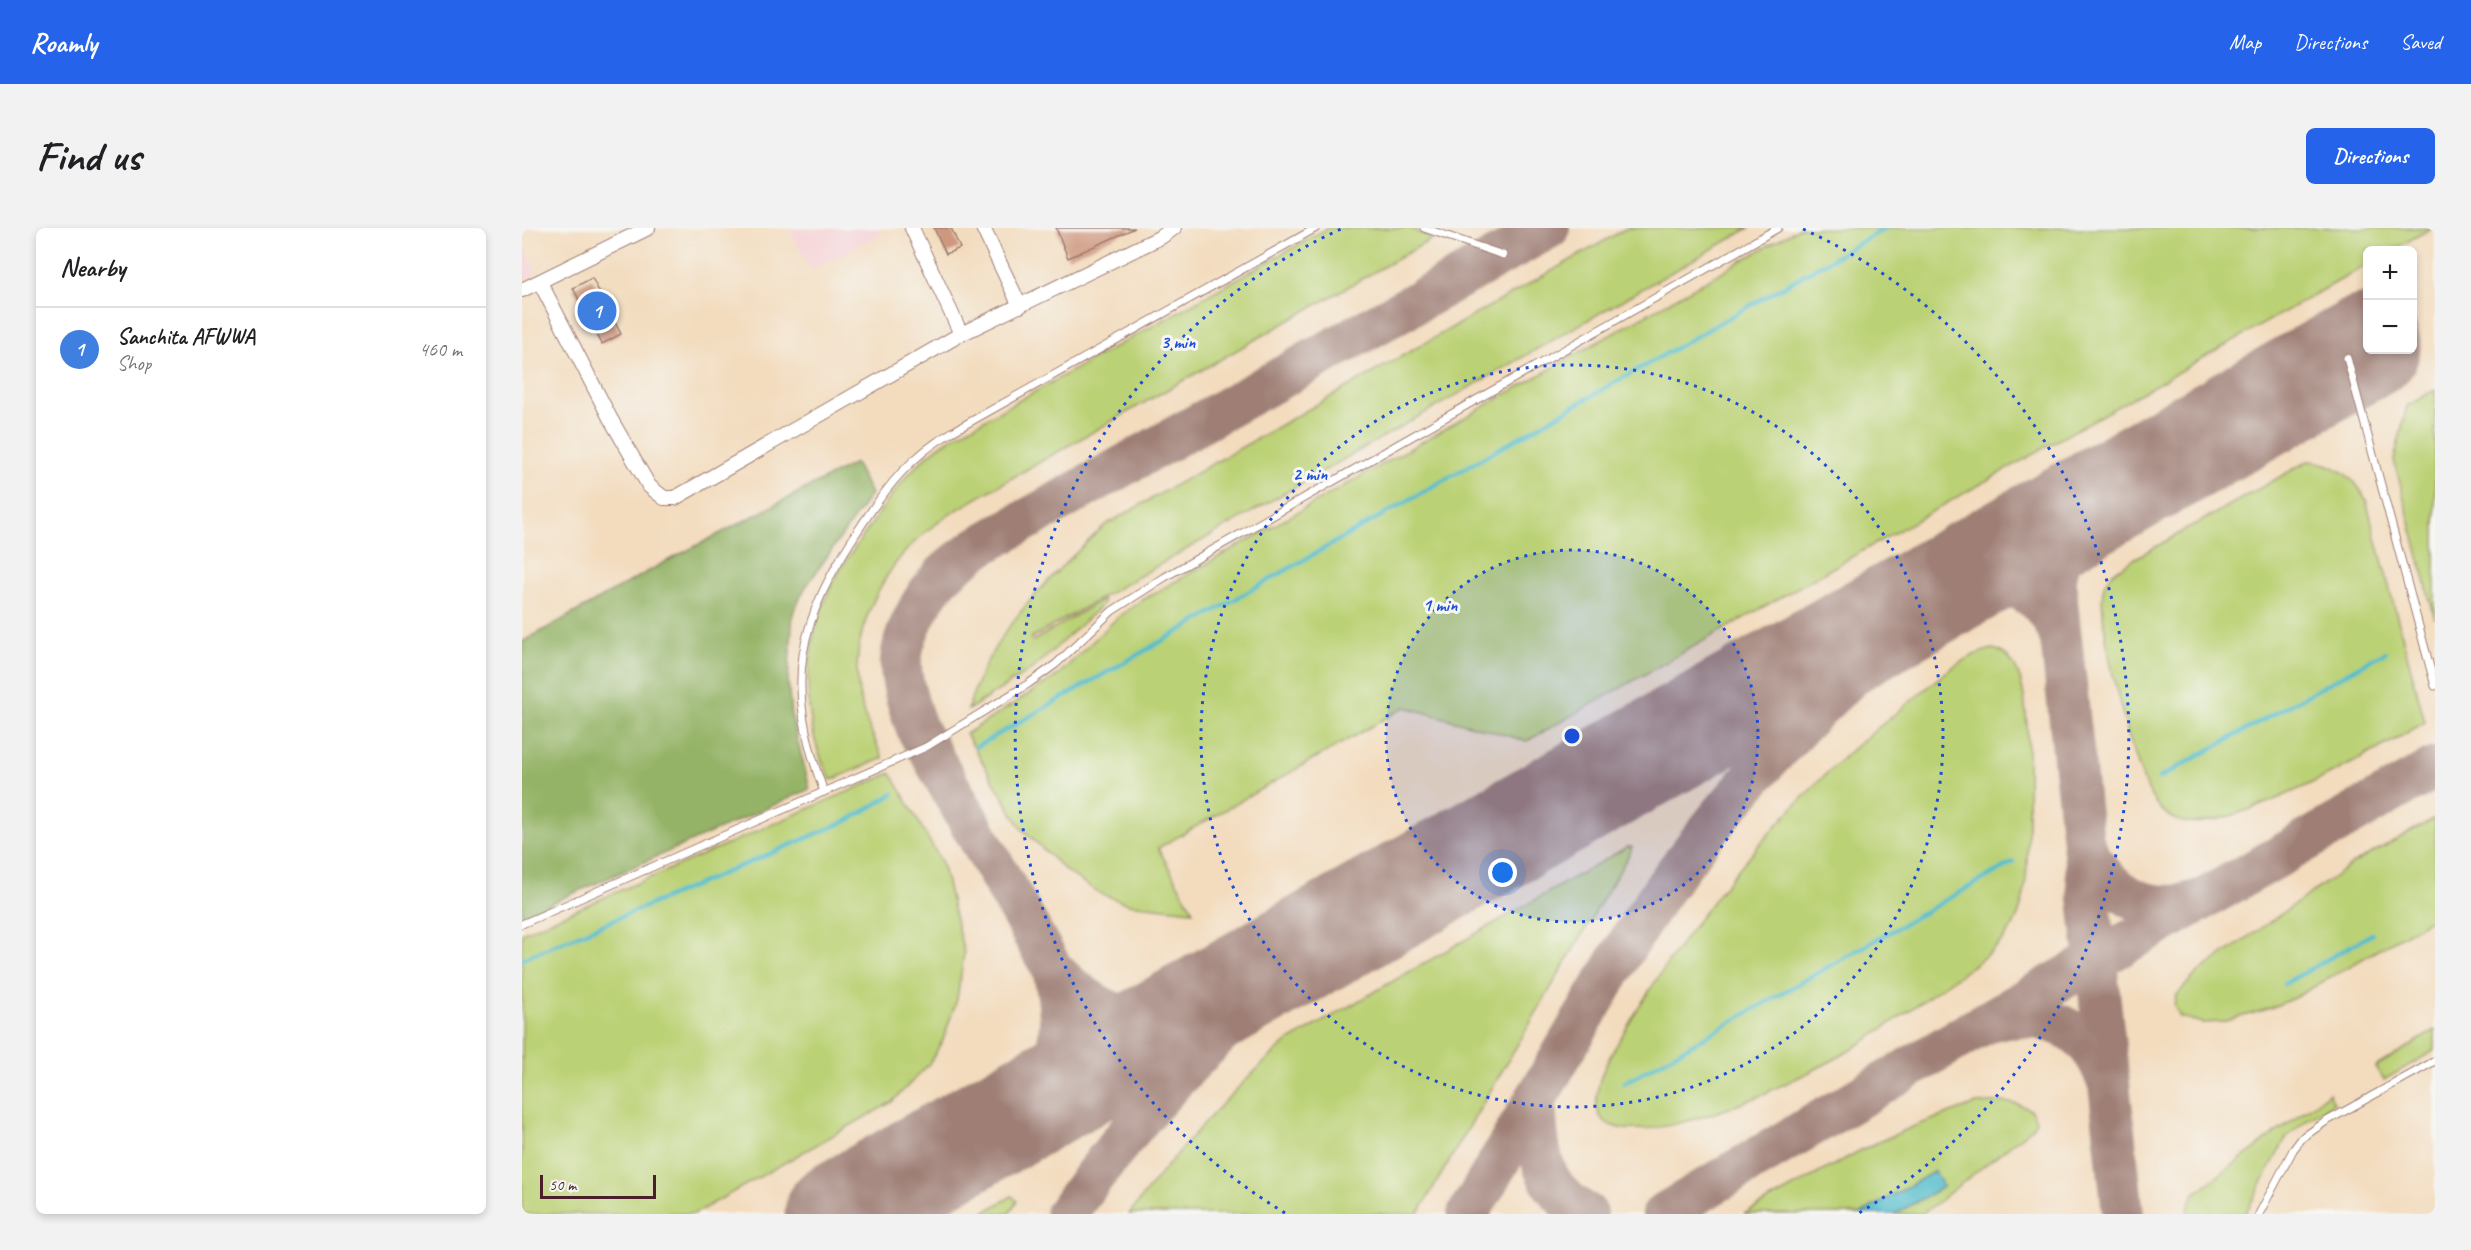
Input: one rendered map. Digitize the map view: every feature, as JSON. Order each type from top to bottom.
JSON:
[{"type":"street","points":[[522,290],[648,228]]},
{"type":"street","points":[[912,228],[961,334]]},
{"type":"street","points":[[983,228],[1020,306]]},
{"type":"street","points":[[540,282],[610,418],[643,476],[653,490],[664,498],[675,498],[961,334],[1161,237],[1174,228]]},
{"type":"lane","points":[[824,792],[811,754],[803,710],[800,681],[807,633],[826,582],[866,518],[901,472],[916,456],[952,432],[1316,228]]},
{"type":"lane","points":[[1424,228],[1503,255]]},
{"type":"lane","points":[[522,924],[916,751],[951,732],[1056,664],[1098,623],[1156,582],[1778,228]]},
{"type":"lane","points":[[2347,358],[2435,686]]},
{"type":"lane","points":[[2259,1214],[2293,1150],[2302,1138],[2325,1122],[2435,1060]]},
{"type":"shaded area","points":[[788,228],[879,228],[882,233],[811,270]]},
{"type":"shaded area","points":[[522,243],[537,273],[522,281]]},
{"type":"green space","points":[[1328,228],[1410,228],[1432,239],[976,499],[921,536],[893,567],[882,584],[872,604],[860,644],[857,664],[859,694],[867,722],[883,758],[831,780],[821,760],[810,716],[809,669],[817,624],[829,592],[852,551],[916,466],[950,439]]},
{"type":"green space","points":[[1627,228],[1749,228],[1031,638],[1033,641],[1103,599],[1103,604],[1035,667],[968,710],[977,682],[990,656],[1023,608],[1105,525]]},
{"type":"green space","points":[[1799,228],[2432,228],[2399,246],[2363,246],[2363,267],[1527,741],[1405,707],[1158,848],[1193,911],[1129,904],[1099,893],[1066,871],[1021,828],[966,734],[1057,676],[1117,618],[1141,601]]},
{"type":"green space","points":[[2435,390],[2435,619],[2394,460],[2407,406]]},
{"type":"green space","points":[[2308,461],[2327,464],[2343,473],[2362,492],[2366,500],[2425,722],[2340,769],[2265,803],[2231,816],[2201,822],[2179,821],[2165,813],[2154,801],[2136,760],[2110,661],[2102,604],[2104,586],[2112,574],[2134,559]]},
{"type":"green space","points":[[855,463],[871,494],[805,588],[793,613],[788,682],[791,715],[810,789],[522,916],[522,642],[667,561]]},
{"type":"green space","points":[[1993,649],[2003,653],[2011,660],[2020,680],[2028,739],[2028,832],[2025,885],[2018,915],[2006,936],[1978,962],[1871,1037],[1835,1059],[1753,1099],[1704,1116],[1646,1129],[1622,1128],[1605,1121],[1597,1106],[1597,1095],[1602,1073],[1613,1052],[1671,958],[1742,864],[1794,806],[1865,739],[1949,670],[1970,657]]},
{"type":"green space","points":[[891,773],[942,863],[964,953],[957,999],[943,1040],[929,1064],[892,1102],[694,1214],[522,1214],[522,933]]},
{"type":"green space","points":[[2435,818],[2435,917],[2296,997],[2268,1009],[2222,1022],[2203,1023],[2180,1017],[2174,1006],[2176,996],[2197,973],[2354,863]]},
{"type":"green space","points":[[1627,847],[1632,847],[1630,853],[1418,1214],[1129,1214],[1204,1124],[1265,1061],[1287,1042]]},
{"type":"green space","points":[[2435,1030],[2435,1050],[2384,1080],[2375,1067]]},
{"type":"green space","points":[[2329,1093],[2334,1103],[2308,1119],[2286,1138],[2245,1214],[2188,1214],[2188,1207],[2194,1194]]},
{"type":"green space","points":[[2004,1102],[2028,1108],[2036,1121],[2032,1128],[1921,1214],[1895,1214],[1943,1187],[1935,1171],[1860,1214],[1744,1214],[1863,1149],[1917,1125],[1976,1104]]},
{"type":"green space","points":[[1012,1196],[1017,1201],[1009,1214],[981,1214]]},
{"type":"water","points":[[1935,1171],[1943,1187],[1895,1214],[1860,1214]]},
{"type":"building","points":[[934,228],[951,228],[960,248],[946,254]]},
{"type":"building","points":[[1056,228],[1135,228],[1068,258]]},
{"type":"building","points":[[592,278],[621,334],[602,344],[573,288]]},
{"type":"waterway","points":[[976,747],[1886,228]]},
{"type":"waterway","points":[[2159,778],[2385,652]]},
{"type":"waterway","points":[[522,959],[849,820],[893,794]]},
{"type":"waterway","points":[[1624,1083],[2013,862]]},
{"type":"waterway","points":[[2284,984],[2372,934]]},
{"type":"taxiway","points":[[1236,987],[1196,1008],[1150,1019],[1132,1018],[1099,1006],[1083,996],[1053,970],[918,731],[907,700],[901,668],[901,657],[913,619],[927,595],[942,576],[978,547],[1549,228]]},
{"type":"taxiway","points":[[2093,503],[2068,532],[2063,543],[2057,565],[2056,592],[2123,1214]]},
{"type":"taxiway","points":[[1468,1214],[1638,928],[1675,873],[1732,801],[1793,733],[1894,640],[1961,588],[2060,522]]},
{"type":"taxiway","points":[[1959,583],[1991,580],[2020,589],[2045,609],[2060,637]]},
{"type":"taxiway","points":[[1663,1214],[1990,1020],[2435,768]]},
{"type":"taxiway","points":[[2083,843],[2102,874],[2128,896],[2159,906],[2196,901]]},
{"type":"taxiway","points":[[1066,1214],[1151,1106],[1222,1032],[1287,976],[1412,887]]},
{"type":"taxiway","points":[[978,1134],[1022,1100],[1049,1067],[1057,1048],[1060,1026],[1059,1001],[1053,970]]},
{"type":"taxiway","points":[[1993,1020],[2012,1017],[2030,1018],[2046,1020],[2062,1026],[2076,1034],[2088,1046],[2098,1060],[2106,1078]]},
{"type":"taxiway","points":[[1535,1100],[1540,1151],[1550,1180],[1559,1192],[1587,1214]]},
{"type":"runway","points":[[837,1214],[2363,349]]},
{"type":"place","name":"Sanchita AFWWA","points":[[597,311]]}]
